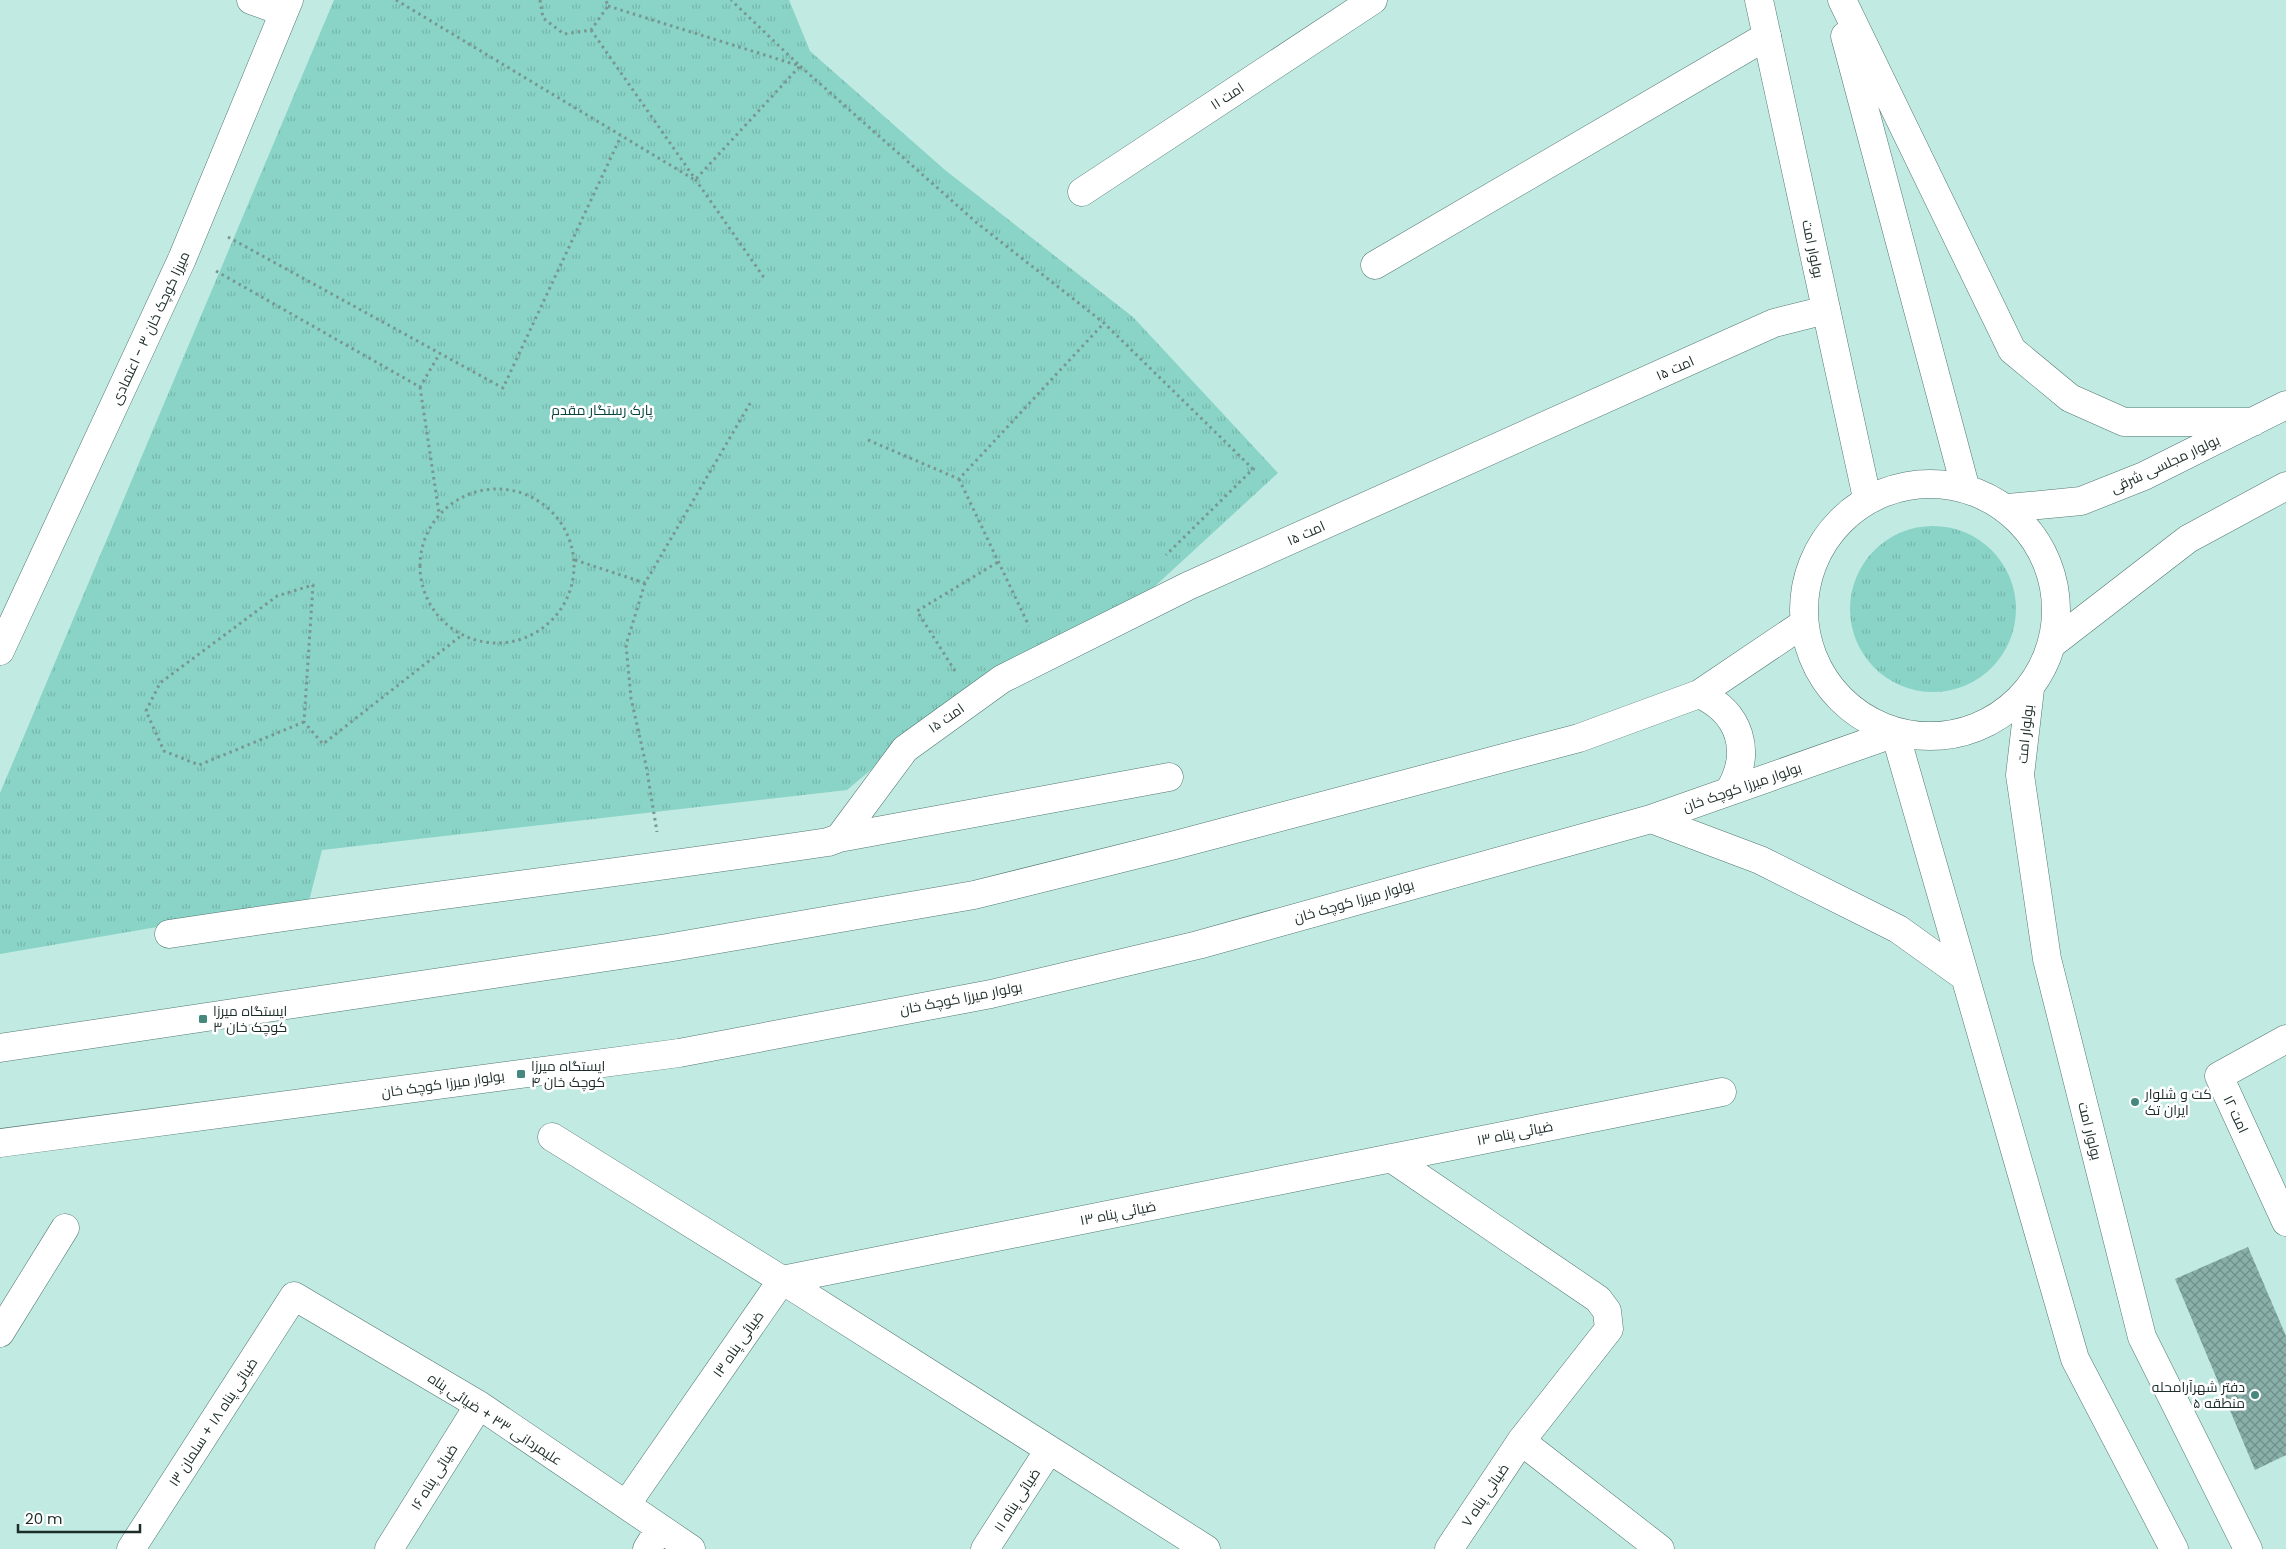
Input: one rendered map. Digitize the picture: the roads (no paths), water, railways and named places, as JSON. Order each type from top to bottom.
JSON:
[{"type":"main road","points":[[251,0],[287,6]]},
{"type":"main road","name":"امت ۱۱","points":[[1082,192],[1373,0]]},
{"type":"main road","name":"بولوار امت","points":[[1760,0],[1867,498]]},
{"type":"main road","points":[[1836,0],[1965,486]]},
{"type":"main road","points":[[1842,0],[2012,350],[2070,398],[2124,422],[2253,422]]},
{"type":"main road","name":"میرزا کوچک خان ۳ - اعتمادی","points":[[0,651],[182,259],[287,6]]},
{"type":"main road","points":[[1375,265],[1767,36]]},
{"type":"main road","name":"امت ۱۵","points":[[839,838],[904,749],[1002,679],[1188,586],[1756,331],[1774,323],[1826,310]]},
{"type":"main road","name":"بولوار مجلسی شرقی","points":[[2008,508],[2081,501],[2144,476],[2286,405]]},
{"type":"main road","points":[[1915,482],[1965,486],[2008,508],[2042,547],[2056,595],[2052,644],[2030,690],[1991,722],[1944,737],[1894,733],[1850,710],[1818,672],[1803,624],[1806,576],[1828,531],[1867,498],[1915,482]]},
{"type":"main road","points":[[2052,644],[2188,539],[2286,486]]},
{"type":"main road","points":[[0,1048],[668,948],[974,895],[1166,848],[1579,738],[1699,694],[1803,624]]},
{"type":"main road","name":"بولوار امت","points":[[2030,690],[2020,775],[2047,959],[2142,1337],[2248,1549]]},
{"type":"main road","points":[[1699,694],[1712,700],[1724,709],[1733,721],[1739,735],[1742,749],[1741,764],[1737,779],[1729,791]]},
{"type":"main road","points":[[1894,733],[2075,1360],[2174,1549]]},
{"type":"main road","name":"بولوار میرزا کوچک خان","points":[[0,1143],[679,1053],[992,994],[1198,945],[1651,819],[1894,733]]},
{"type":"main road","points":[[168,934],[320,911],[663,867],[828,842],[839,838],[1169,777]]},
{"type":"main road","points":[[1651,819],[1760,860],[1898,929],[1964,977]]},
{"type":"main road","name":"امت ۱۲","points":[[2286,1039],[2219,1076],[2286,1222]]},
{"type":"main road","name":"ضیائی پناه ۱۳","points":[[626,1505],[782,1280],[1722,1092]]},
{"type":"main road","points":[[552,1137],[782,1280],[1206,1549]]},
{"type":"main road","name":"ضیائی پناه ۷","points":[[1392,1158],[1598,1299],[1607,1311],[1609,1328],[1521,1441],[1449,1549]]},
{"type":"main road","points":[[0,1333],[65,1228]]},
{"type":"main road","name":"علیمردانی ۳۳ + ضیائی پناه","points":[[294,1296],[479,1405],[626,1505],[653,1538],[691,1549]]},
{"type":"main road","name":"ضیائی پناه ۱۸ + سلمان ۱۳","points":[[132,1549],[294,1296]]},
{"type":"main road","name":"ضیائی پناه ۱۶","points":[[389,1549],[479,1405]]},
{"type":"main road","points":[[1521,1441],[1660,1549]]},
{"type":"main road","name":"ضیائی پناه ۱۱","points":[[985,1549],[1049,1450]]},
{"type":"place","name":"ایستگاه میرزا کوچک خان ۳","points":[[203,1019]]},
{"type":"place","name":"ایستگاه میرزا کوچک خان ۴","points":[[521,1074]]},
{"type":"place","name":"کت و شلوار ایران تک","points":[[2135,1102]]},
{"type":"place","name":"دفتر شهرآرامحله منطقه ۵","points":[[2255,1395]]},
{"type":"park label","name":"پارک رستگار مقدم","points":[[602,410]]}]
